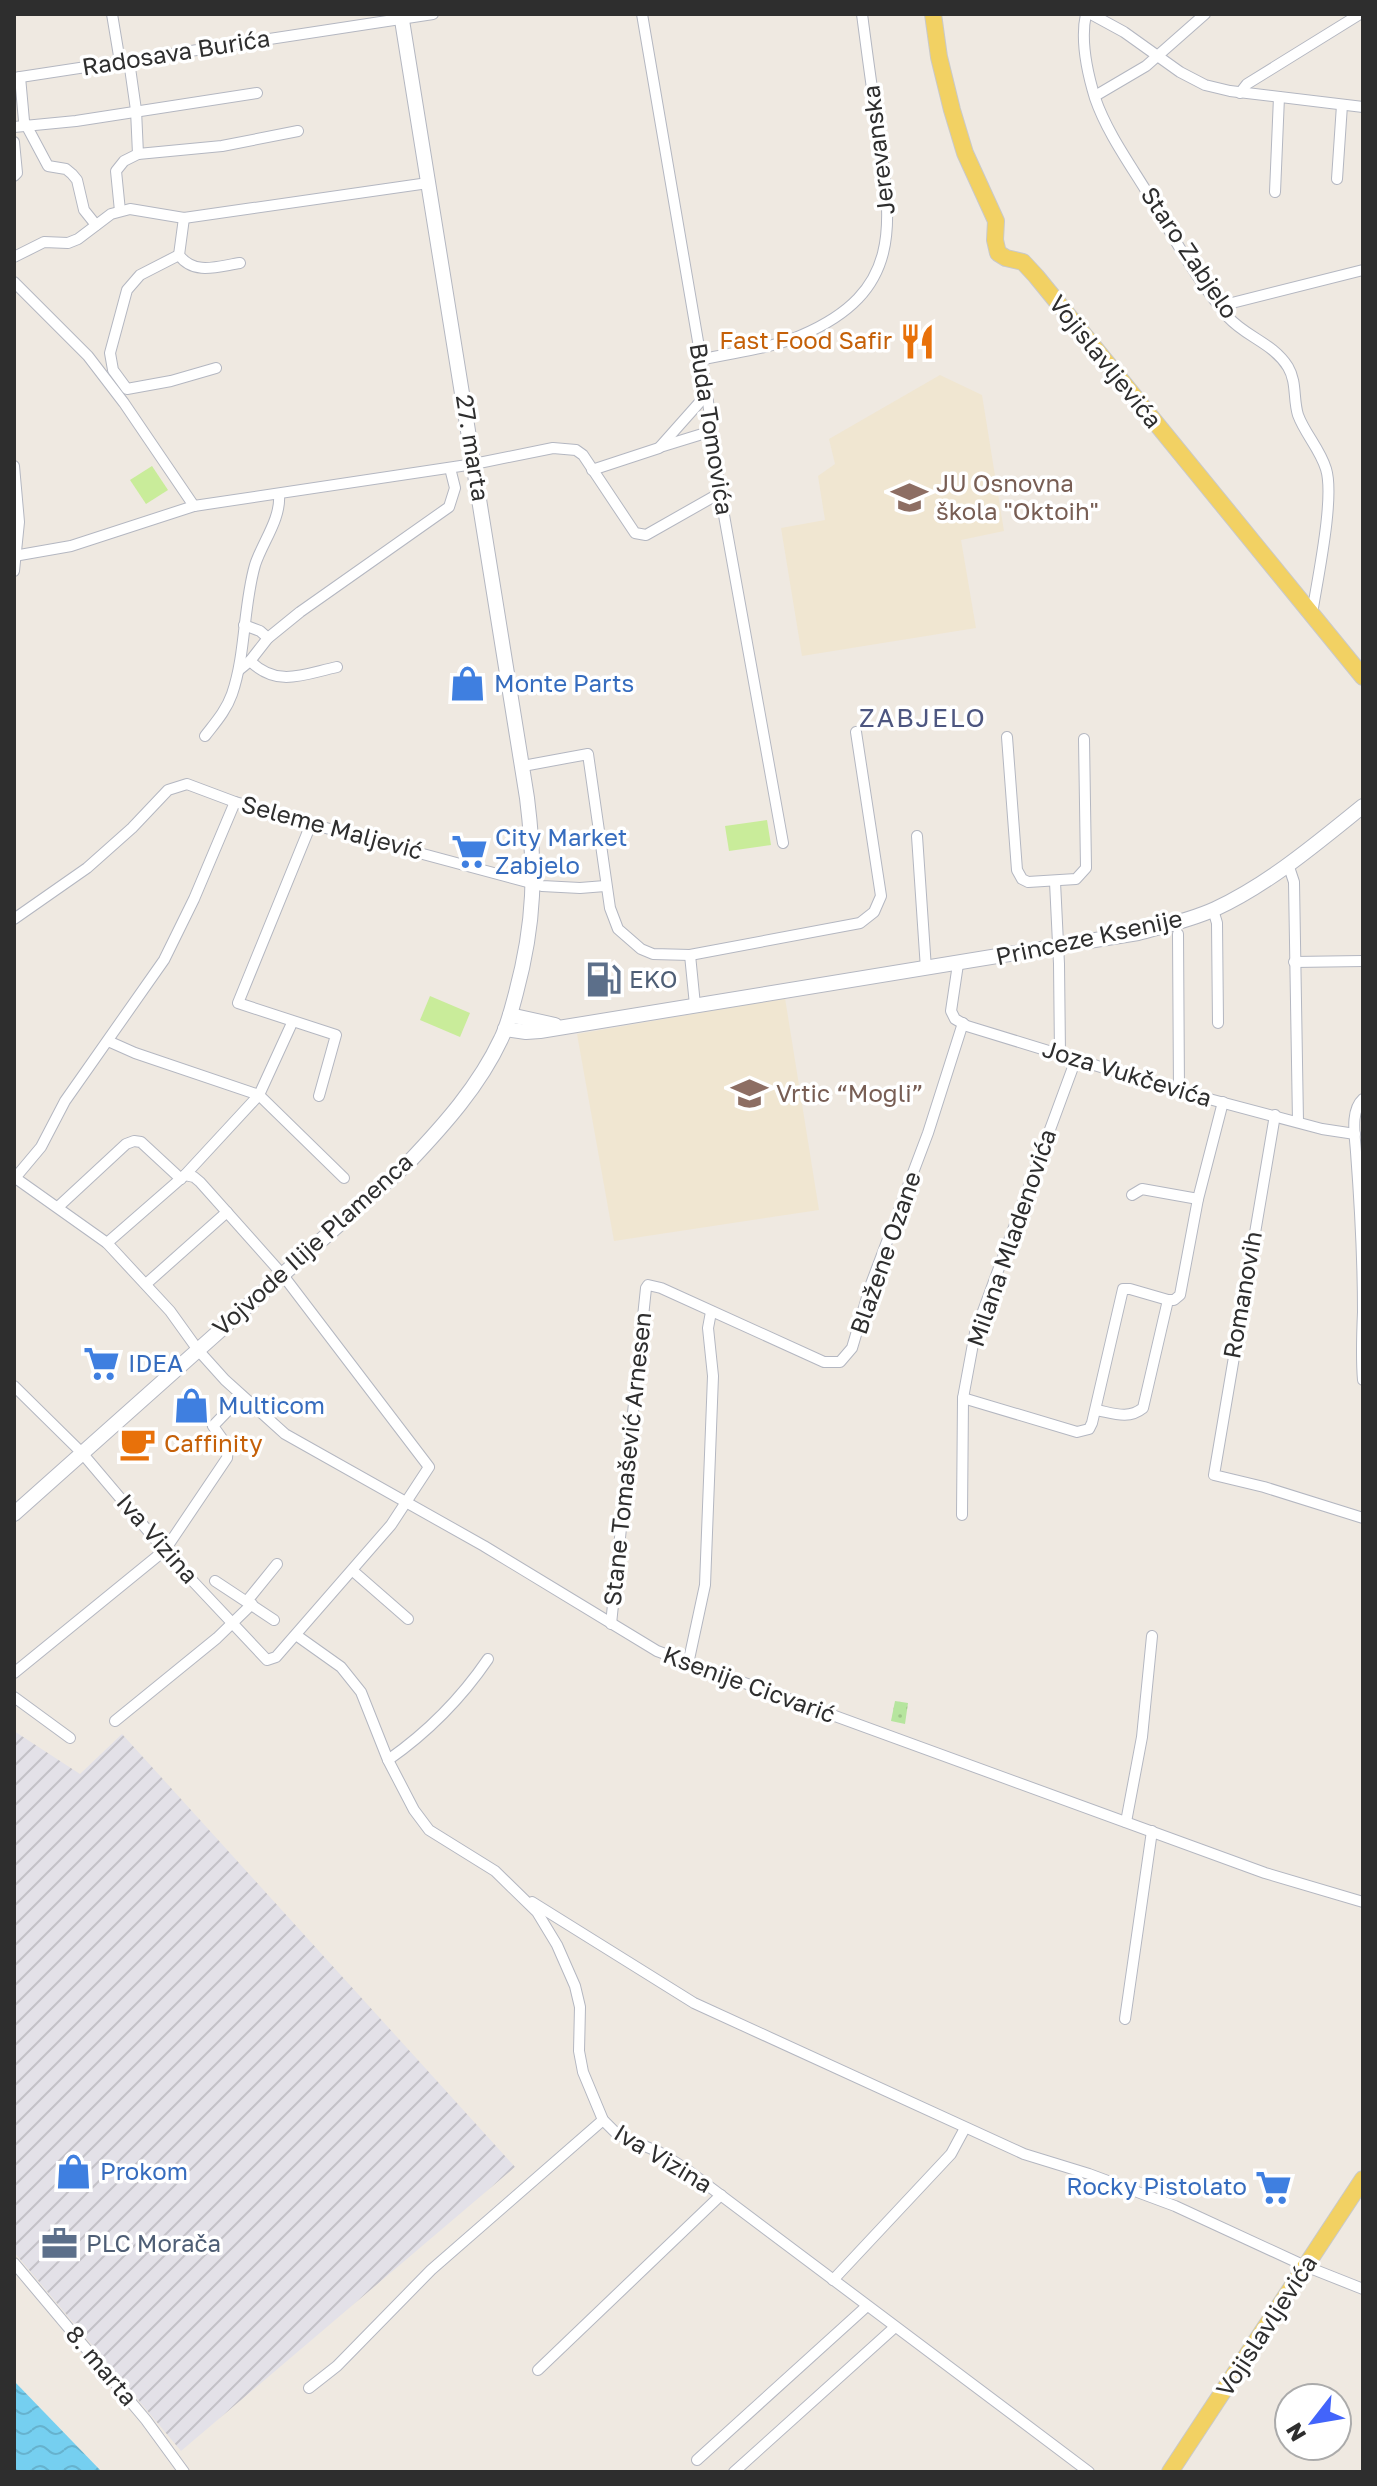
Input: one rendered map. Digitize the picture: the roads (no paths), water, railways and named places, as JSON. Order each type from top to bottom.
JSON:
[{"type":"main road","name":"Vojislavljevića","points":[[933,14],[939,57],[952,110],[961,142],[996,221],[994,234],[998,253],[1023,262],[1036,276],[1363,677]]},
{"type":"main road","name":"Vojislavljevića","points":[[1170,2472],[1363,2179]]},
{"type":"street","points":[[112,14],[136,110],[138,154]]},
{"type":"street","name":"Radosava Burića","points":[[17,77],[433,14]]},
{"type":"street","name":"Buda Tomovića","points":[[642,14],[707,394],[720,493],[783,843]]},
{"type":"street","name":"Jerevanska","points":[[700,360],[798,337],[822,326],[856,302],[877,272],[888,229],[885,179],[862,14]]},
{"type":"street","points":[[1088,14],[1124,32],[1194,80],[1240,93],[1363,107]]},
{"type":"street","name":"Staro Zabjelo","points":[[1088,14],[1083,28],[1084,48],[1103,116],[1176,242],[1220,306],[1230,319],[1275,351],[1294,380],[1299,415],[1327,472],[1322,550],[1312,614]]},
{"type":"street","points":[[1095,96],[1146,66],[1205,14]]},
{"type":"street","points":[[1240,93],[1247,84],[1360,14]]},
{"type":"street","name":"27. marta","points":[[401,17],[532,832],[534,883],[529,939],[508,1022]]},
{"type":"street","points":[[17,77],[26,126],[48,166],[66,169],[77,180],[84,210],[96,225]]},
{"type":"street","points":[[14,127],[65,123],[257,93]]},
{"type":"street","points":[[1275,192],[1279,97]]},
{"type":"street","points":[[1337,179],[1342,105]]},
{"type":"street","points":[[120,211],[116,171],[124,161],[138,154],[207,148],[298,131]]},
{"type":"street","points":[[14,142],[17,173],[14,176]]},
{"type":"street","points":[[14,257],[44,242],[68,243],[78,239],[120,211],[141,210],[184,218],[428,183]]},
{"type":"street","points":[[179,255],[184,218]]},
{"type":"street","points":[[179,255],[193,267],[240,263]]},
{"type":"street","points":[[179,255],[140,275],[127,290],[110,353],[113,370],[124,394],[194,506]]},
{"type":"street","points":[[1220,306],[1363,270]]},
{"type":"street","points":[[14,282],[124,394]]},
{"type":"street","points":[[124,394],[216,368]]},
{"type":"street","points":[[659,448],[707,394]]},
{"type":"street","points":[[592,470],[712,431]]},
{"type":"street","points":[[16,556],[71,546],[194,506],[450,468],[553,448],[567,448],[583,455],[635,533],[646,535],[720,493]]},
{"type":"street","points":[[14,466],[19,522],[14,571]]},
{"type":"street","points":[[239,670],[268,638],[300,612],[449,507],[455,488],[450,468]]},
{"type":"street","points":[[205,736],[226,708],[239,670],[253,571],[276,514],[279,495]]},
{"type":"street","points":[[244,625],[268,638]]},
{"type":"street","points":[[250,661],[277,678],[337,667]]},
{"type":"street","points":[[523,766],[588,754],[605,886],[618,929],[629,940],[653,954],[690,955],[860,923],[874,912],[881,896],[856,732]]},
{"type":"street","points":[[1007,737],[1018,874],[1028,882],[1076,879],[1086,868],[1084,739]]},
{"type":"street","name":"Seleme Maljević","points":[[14,919],[87,868],[132,828],[163,794],[178,785],[187,784],[311,824],[534,883]]},
{"type":"street","points":[[227,1212],[146,1284],[107,1243],[15,1178],[41,1147],[65,1101],[170,948],[235,802]]},
{"type":"street","name":"Princeze Ksenije","points":[[508,1022],[526,1032],[1138,933],[1213,910],[1288,864],[1363,806]]},
{"type":"street","points":[[311,824],[238,1003],[336,1035],[319,1096]]},
{"type":"street","points":[[917,836],[926,969]]},
{"type":"street","points":[[1288,864],[1294,882],[1298,1122]]},
{"type":"street","points":[[1055,882],[1060,1054]]},
{"type":"street","points":[[534,883],[580,888],[605,886]]},
{"type":"street","points":[[1213,910],[1217,933],[1218,1023]]},
{"type":"street","points":[[1178,934],[1179,1091]]},
{"type":"street","points":[[690,955],[695,1005]]},
{"type":"street","points":[[1294,962],[1363,961]]},
{"type":"street","points":[[958,964],[951,1008],[955,1019],[963,1023]]},
{"type":"street","name":"Vojvode Ilije Plamenca","points":[[14,1514],[409,1162],[438,1130],[488,1063],[508,1022]]},
{"type":"street","points":[[107,1243],[183,1177],[259,1095],[292,1023]]},
{"type":"street","name":"Joza Vukčevića","points":[[963,1023],[1179,1091],[1355,1134]]},
{"type":"street","name":"Blažene Ozane","points":[[645,1295],[648,1285],[653,1286],[824,1362],[836,1363],[847,1356],[928,1133],[963,1023]]},
{"type":"street","points":[[108,1041],[259,1095],[344,1178]]},
{"type":"street","name":"Milana Mladenovića","points":[[962,1515],[963,1398],[975,1333],[1076,1059]]},
{"type":"street","points":[[1363,1099],[1356,1111],[1355,1134],[1362,1272],[1360,1354],[1363,1380]]},
{"type":"street","points":[[963,1398],[1077,1432],[1089,1429],[1123,1289],[1168,1300],[1180,1295],[1198,1199],[1223,1102]]},
{"type":"street","name":"Romanovih","points":[[1275,1115],[1214,1475],[1363,1518]]},
{"type":"street","points":[[58,1207],[126,1144],[141,1142],[183,1177],[194,1177],[282,1274]]},
{"type":"street","points":[[1132,1195],[1142,1189],[1198,1199]]},
{"type":"street","name":"Iva Vizina","points":[[14,1386],[82,1453],[165,1550],[267,1660],[276,1657],[391,1525],[429,1467],[282,1274]]},
{"type":"street","name":"Ksenije Cicvarić","points":[[146,1284],[179,1322],[198,1350],[242,1396],[285,1434],[407,1501],[657,1651],[1265,1873],[1363,1902]]},
{"type":"street","name":"Stane Tomašević Arnesen","points":[[611,1624],[645,1295]]},
{"type":"street","points":[[1096,1410],[1126,1416],[1136,1414],[1143,1408],[1168,1300]]},
{"type":"street","points":[[688,1664],[703,1603],[706,1574],[713,1376],[708,1323],[711,1312]]},
{"type":"street","points":[[14,1673],[165,1550],[227,1458],[228,1447],[213,1426],[242,1396]]},
{"type":"street","points":[[115,1721],[233,1623],[277,1564]]},
{"type":"street","points":[[353,1571],[408,1619]]},
{"type":"street","name":"Iva Vizina","points":[[215,1581],[274,1620]]},
{"type":"street","name":"Iva Vizina","points":[[296,1635],[341,1667],[353,1680],[367,1702],[388,1760],[421,1822],[485,1864],[537,1912],[557,1945],[575,1986],[580,2007],[580,2062],[603,2120],[618,2135],[659,2152],[721,2195],[1089,2472]]},
{"type":"street","points":[[1126,1822],[1142,1737],[1152,1636]]},
{"type":"street","points":[[388,1760],[413,1743],[463,1695],[488,1659]]},
{"type":"street","points":[[14,1697],[70,1738]]},
{"type":"street","points":[[1125,2019],[1152,1831]]},
{"type":"street","points":[[520,1894],[694,2003],[1024,2154],[1175,2206],[1363,2289]]},
{"type":"street","points":[[309,2388],[337,2366],[431,2270],[603,2120]]},
{"type":"street","points":[[833,2280],[951,2154],[965,2128]]},
{"type":"street","points":[[538,2370],[721,2195]]},
{"type":"street","name":"8. marta","points":[[14,2263],[146,2420],[184,2472]]},
{"type":"street","points":[[697,2460],[867,2306]]},
{"type":"street","points":[[734,2472],[895,2327]]},
{"type":"water","points":[[14,2381],[102,2472],[14,2472]]},
{"type":"place","name":"Fast Food Safir","points":[[918,341]]},
{"type":"place","name":"JU Osnovna škola \"Oktoih\"","points":[[910,498]]},
{"type":"place","name":"Monte Parts","points":[[468,684]]},
{"type":"place","name":"City Market Zabjelo","points":[[469,852]]},
{"type":"place","name":"EKO","points":[[603,980]]},
{"type":"place","name":"Vrtic “Mogli”","points":[[750,1094]]},
{"type":"place","name":"IDEA","points":[[102,1364]]},
{"type":"place","name":"Multicom","points":[[192,1406]]},
{"type":"place","name":"Caffinity","points":[[138,1444]]},
{"type":"place","name":"Prokom","points":[[74,2172]]},
{"type":"place","name":"Rocky Pistolato","points":[[1273,2187]]},
{"type":"place","name":"PLC Morača","points":[[60,2244]]},
{"type":"district","name":"ZABJELO","points":[[923,718]]}]
